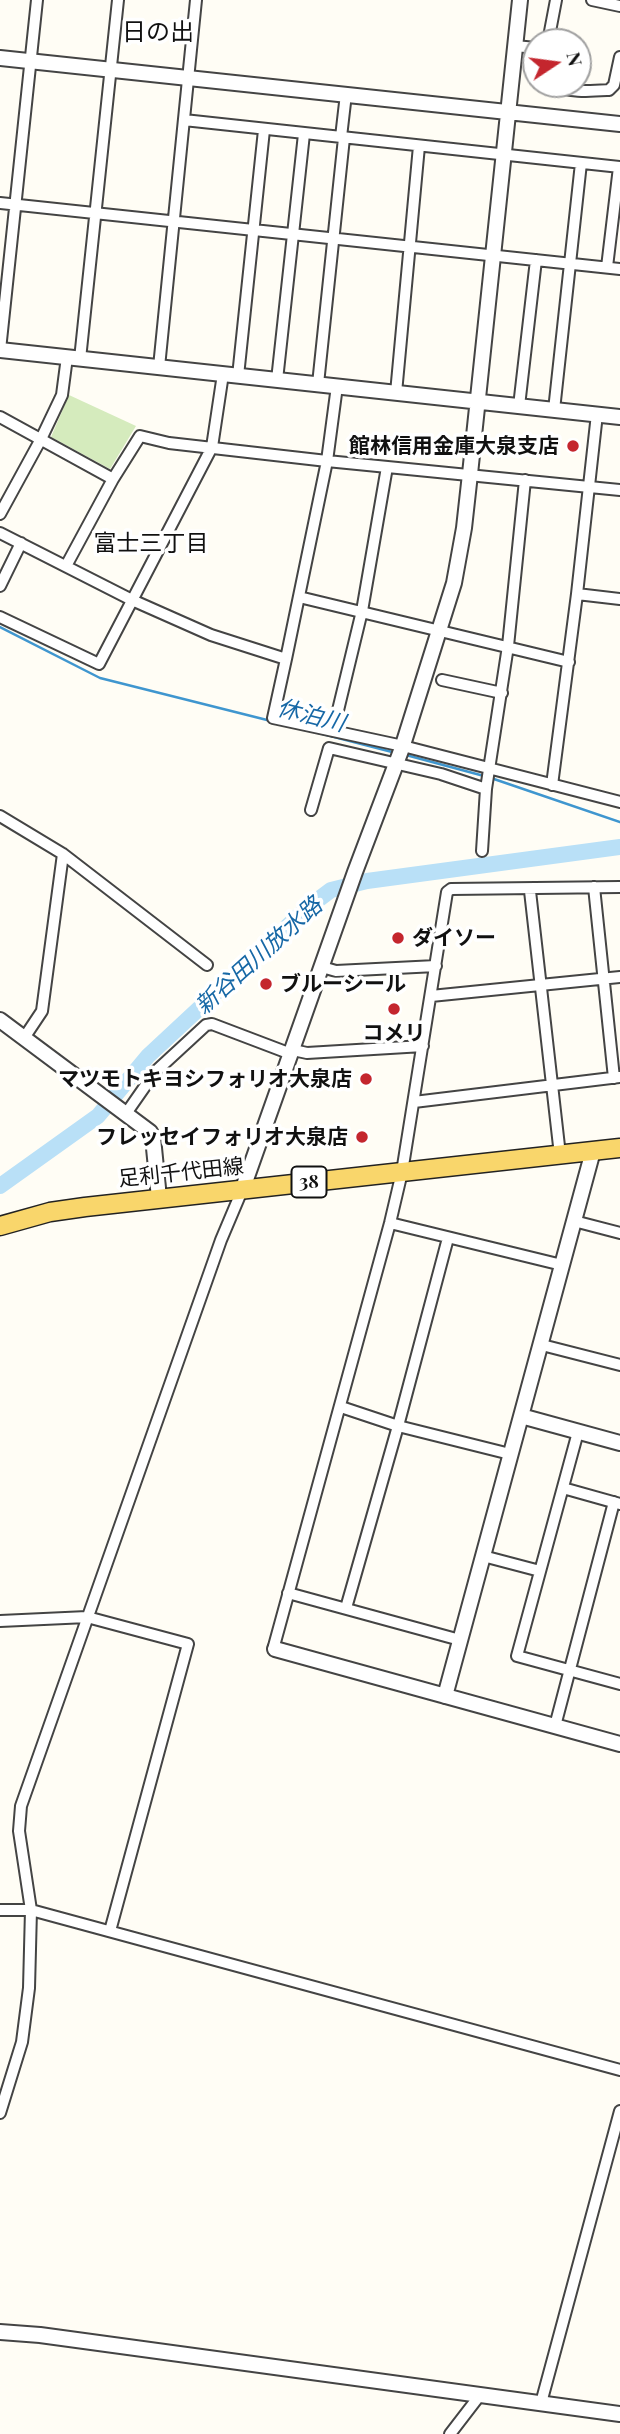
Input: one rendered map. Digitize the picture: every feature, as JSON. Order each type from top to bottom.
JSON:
[{"type":"main road","name":"足利千代田線","points":[[0,1226],[50,1212],[159,1198],[620,1149]]},
{"type":"street","points":[[37,0],[0,350],[620,416]]},
{"type":"street","points":[[0,514],[62,395],[74,358],[95,214],[118,0]]},
{"type":"street","points":[[159,367],[196,0]]},
{"type":"street","points":[[0,2113],[22,2042],[29,1988],[32,1909],[19,1831],[21,1806],[222,1240],[400,754],[454,583],[464,528],[520,0]]},
{"type":"street","points":[[550,28],[555,0]]},
{"type":"street","points":[[592,0],[620,6]]},
{"type":"street","points":[[515,46],[522,47]]},
{"type":"street","points":[[592,91],[609,90],[614,85],[620,57]]},
{"type":"street","points":[[0,58],[620,124]]},
{"type":"street","points":[[318,384],[346,94]]},
{"type":"street","points":[[184,120],[619,167],[607,267]]},
{"type":"street","points":[[0,617],[99,664],[212,447],[230,375],[253,231],[264,130]]},
{"type":"street","points":[[277,380],[304,134]]},
{"type":"street","points":[[396,393],[419,146]]},
{"type":"street","points":[[554,410],[580,163]]},
{"type":"street","points":[[0,203],[620,269]]},
{"type":"street","points":[[519,406],[536,260]]},
{"type":"street","points":[[337,386],[327,461],[273,718],[333,731],[400,754],[441,774],[486,789]]},
{"type":"street","points":[[552,785],[597,414]]},
{"type":"street","points":[[0,417],[113,479]]},
{"type":"street","points":[[66,566],[113,479],[140,436],[169,443],[327,461],[620,490]]},
{"type":"street","points":[[333,731],[362,611],[387,467]]},
{"type":"street","points":[[482,851],[486,789],[491,771],[508,646],[525,480]]},
{"type":"street","points":[[0,533],[132,600],[211,635],[286,659]]},
{"type":"street","points":[[0,586],[21,543]]},
{"type":"street","points":[[577,594],[620,599]]},
{"type":"street","points":[[299,597],[569,662]]},
{"type":"street","points":[[442,680],[502,693]]},
{"type":"street","points":[[311,810],[329,748],[400,754],[620,798]]},
{"type":"street","points":[[0,816],[63,855],[207,965]]},
{"type":"street","points":[[0,1038],[21,1036],[42,1011],[63,855]]},
{"type":"street","points":[[414,1102],[617,1077],[603,979],[594,887]]},
{"type":"street","points":[[620,887],[450,889],[447,892],[402,1172],[341,1407],[274,1646],[275,1649],[620,1744]]},
{"type":"street","points":[[530,891],[560,1155]]},
{"type":"street","points":[[322,967],[335,971],[436,966]]},
{"type":"street","points":[[431,996],[620,977]]},
{"type":"street","points":[[0,1020],[150,1132],[153,1138],[159,1198]]},
{"type":"street","points":[[120,1111],[155,1072],[206,1025],[212,1024],[292,1052],[423,1046]]},
{"type":"street","points":[[444,1696],[593,1151]]},
{"type":"street","points":[[574,1221],[620,1233]]},
{"type":"street","points":[[390,1223],[562,1265]]},
{"type":"street","points":[[346,1608],[448,1238]]},
{"type":"street","points":[[542,1345],[620,1365]]},
{"type":"street","points":[[341,1407],[398,1426],[510,1454]]},
{"type":"street","points":[[521,1416],[620,1443]]},
{"type":"street","points":[[578,1432],[517,1656],[620,1684]]},
{"type":"street","points":[[555,1726],[617,1503],[563,1488]]},
{"type":"street","points":[[482,1556],[540,1572]]},
{"type":"street","points":[[288,1593],[460,1640]]},
{"type":"street","points":[[0,1621],[87,1617],[188,1644],[110,1931]]},
{"type":"street","points":[[0,1910],[32,1909],[620,2070]]},
{"type":"street","points":[[541,2403],[620,2110]]},
{"type":"street","points":[[0,2332],[620,2414]]},
{"type":"street","points":[[450,2434],[480,2395]]},
{"type":"green space","points":[[69,395],[136,426],[110,469],[51,437]]},
{"type":"waterway","name":"休泊川","points":[[0,627],[100,678],[271,721]]},
{"type":"waterway","name":"休泊川","points":[[311,731],[396,753]]},
{"type":"waterway","name":"休泊川","points":[[406,755],[484,776]]},
{"type":"waterway","name":"休泊川","points":[[491,778],[620,822]]},
{"type":"waterway","name":"新谷田川放水路","points":[[0,1186],[98,1116],[148,1056],[307,908],[331,890],[367,881],[620,847]]},
{"type":"place","name":"館林信用金庫大泉支店","points":[[573,446]]},
{"type":"place","name":"ダイソー","points":[[398,938]]},
{"type":"place","name":"ブルーシール","points":[[266,984]]},
{"type":"place","name":"コメリ","points":[[394,1009]]},
{"type":"place","name":"マツモトキヨシフォリオ大泉店","points":[[366,1079]]},
{"type":"place","name":"フレッセイフォリオ大泉店","points":[[362,1137]]},
{"type":"district","name":"日の出","points":[[158,33]]},
{"type":"district","name":"富士三丁目","points":[[151,544]]}]
